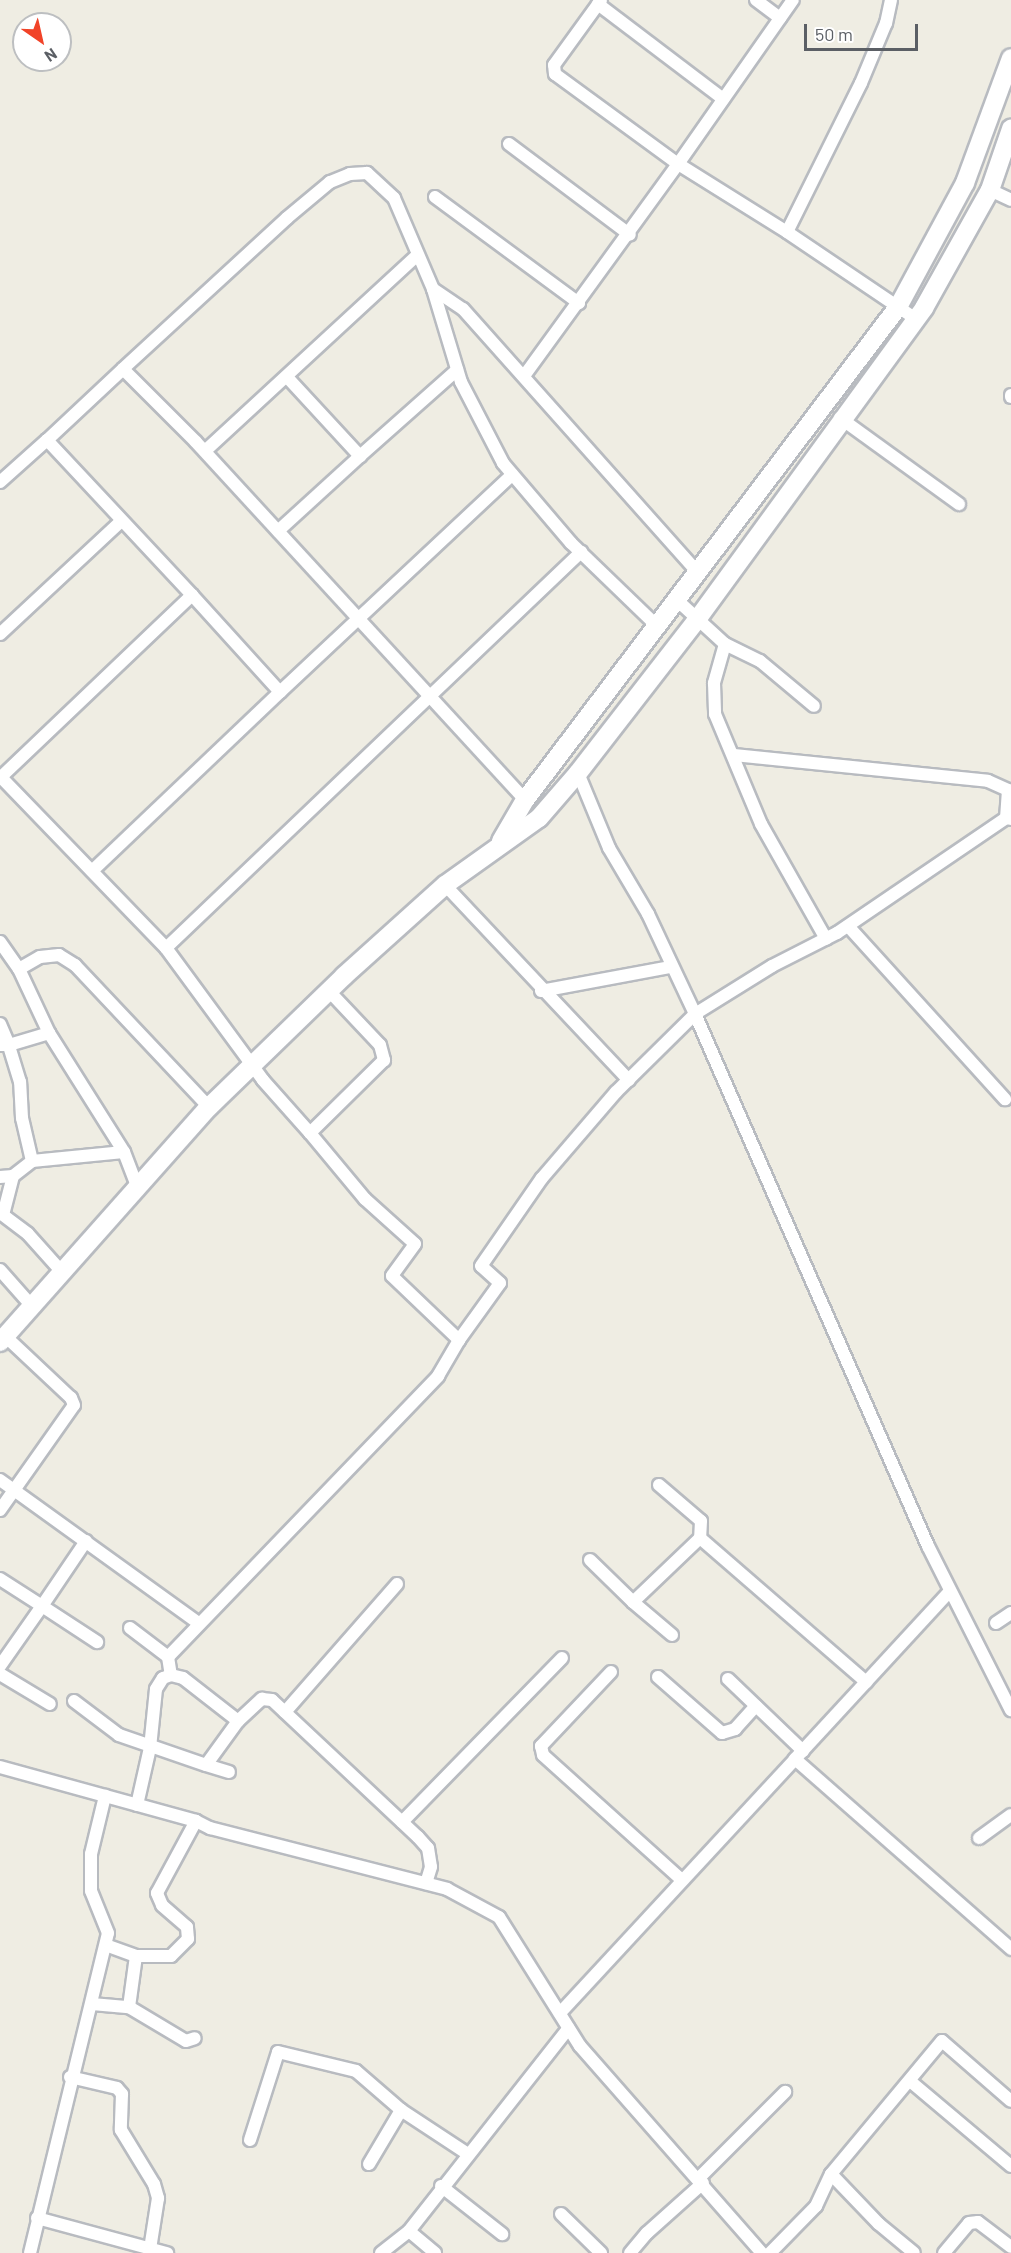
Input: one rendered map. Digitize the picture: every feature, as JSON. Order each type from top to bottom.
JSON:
[{"type":"street","points":[[756,0],[780,18]]},
{"type":"street","points":[[524,376],[630,235],[793,0]]},
{"type":"street","points":[[787,232],[861,82],[886,23],[891,0]]},
{"type":"street","points":[[723,99],[600,2],[554,65],[555,74],[678,164],[787,232],[916,319]]},
{"type":"street","points":[[497,848],[525,800],[678,601],[898,307],[965,183],[1011,58]]},
{"type":"street","points":[[0,1510],[74,1406],[71,1398],[3,1339],[209,1107],[445,885],[539,818],[578,774],[696,621],[840,418],[916,319],[990,190],[1011,129]]},
{"type":"street","points":[[509,144],[630,235]]},
{"type":"street","points":[[0,482],[287,218],[330,182],[350,174],[367,173],[394,198],[416,256],[434,289],[457,370],[512,475],[581,552],[658,627]]},
{"type":"street","points":[[990,190],[1011,200]]},
{"type":"street","points":[[435,197],[579,303]]},
{"type":"street","points":[[205,451],[416,256]]},
{"type":"street","points":[[434,289],[463,309],[698,573]]},
{"type":"street","points":[[123,369],[205,451],[428,697],[525,800]]},
{"type":"street","points":[[278,531],[457,370]]},
{"type":"street","points":[[286,377],[360,456]]},
{"type":"street","points":[[840,418],[959,504]]},
{"type":"street","points":[[46,440],[280,692]]},
{"type":"street","points":[[92,871],[512,475]]},
{"type":"street","points":[[0,634],[121,521]]},
{"type":"street","points":[[166,948],[581,552]]},
{"type":"street","points":[[192,596],[0,778],[166,948],[252,1065],[364,1199],[416,1244],[392,1276],[459,1340]]},
{"type":"street","points":[[678,601],[696,621],[725,644],[760,662],[814,706]]},
{"type":"street","points":[[725,644],[714,683],[715,714],[761,824],[826,939]]},
{"type":"street","points":[[168,1657],[198,1623],[438,1376],[459,1340],[500,1283],[481,1266],[542,1178],[629,1080],[695,1014],[848,926],[1009,818],[1008,790],[988,781],[734,756]]},
{"type":"street","points":[[578,774],[609,848],[648,914],[670,967],[695,1014],[746,1137],[949,1592],[1011,1710]]},
{"type":"street","points":[[445,885],[542,991],[629,1080]]},
{"type":"street","points":[[848,926],[1005,1099]]},
{"type":"street","points":[[0,942],[19,969],[49,1033],[124,1152],[138,1189]]},
{"type":"street","points":[[19,969],[40,957],[59,955],[75,965],[209,1107]]},
{"type":"street","points":[[542,991],[670,967]]},
{"type":"street","points":[[310,1133],[384,1060],[380,1045],[330,991]]},
{"type":"street","points":[[0,1024],[4,1045],[20,1082],[22,1119],[32,1161]]},
{"type":"street","points":[[4,1045],[49,1033]]},
{"type":"street","points":[[0,1177],[13,1176],[32,1161],[124,1152]]},
{"type":"street","points":[[13,1176],[3,1215],[28,1234],[62,1272]]},
{"type":"street","points":[[0,1270],[32,1306]]},
{"type":"street","points":[[0,1480],[198,1623]]},
{"type":"street","points":[[633,1602],[700,1538],[700,1521],[659,1485]]},
{"type":"street","points":[[700,1538],[866,1682]]},
{"type":"street","points":[[0,1666],[86,1541]]},
{"type":"street","points":[[590,1560],[633,1602],[672,1635]]},
{"type":"street","points":[[0,1579],[97,1642]]},
{"type":"street","points":[[285,1712],[397,1584]]},
{"type":"street","points":[[560,2013],[949,1592]]},
{"type":"street","points":[[996,1623],[1011,1613]]},
{"type":"street","points":[[130,1629],[168,1657],[171,1675]]},
{"type":"street","points":[[402,1822],[562,1658]]},
{"type":"street","points":[[611,1672],[541,1746],[543,1755],[682,1880]]},
{"type":"street","points":[[0,1674],[50,1704]]},
{"type":"street","points":[[137,1805],[150,1748],[156,1689],[163,1678],[171,1675],[183,1678],[238,1721]]},
{"type":"street","points":[[658,1677],[722,1733],[735,1729],[756,1706]]},
{"type":"street","points":[[728,1679],[756,1706],[799,1755],[1011,1950]]},
{"type":"street","points":[[206,1765],[238,1721],[265,1698],[285,1712],[428,1848],[431,1867],[426,1883]]},
{"type":"street","points":[[74,1701],[111,1731],[150,1748],[229,1772]]},
{"type":"street","points":[[0,1767],[196,1821],[210,1828],[447,1889],[499,1917],[580,2046],[762,2253]]},
{"type":"street","points":[[30,2253],[70,2077],[92,2004],[108,1933],[91,1891],[91,1854],[105,1796]]},
{"type":"street","points":[[979,1838],[1011,1815]]},
{"type":"street","points":[[106,1944],[136,1956],[171,1956],[188,1939],[190,1933],[187,1927],[162,1905],[157,1893],[196,1821]]},
{"type":"street","points":[[129,2007],[136,1956]]},
{"type":"street","points":[[92,2004],[129,2007],[186,2041],[195,2038]]},
{"type":"street","points":[[381,2253],[409,2231],[441,2186],[570,2028]]},
{"type":"street","points":[[770,2253],[816,2206],[831,2174],[942,2041],[1011,2101]]},
{"type":"street","points":[[250,2140],[278,2052],[356,2071],[401,2110],[468,2154]]},
{"type":"street","points":[[70,2077],[117,2088],[122,2094],[121,2130],[154,2184],[158,2198],[150,2249]]},
{"type":"street","points":[[910,2081],[1011,2166]]},
{"type":"street","points":[[630,2253],[785,2092]]},
{"type":"street","points":[[369,2164],[401,2110]]},
{"type":"street","points":[[831,2174],[879,2224],[914,2253]]},
{"type":"street","points":[[441,2186],[502,2234]]},
{"type":"street","points":[[561,2214],[601,2253]]},
{"type":"street","points":[[37,2218],[132,2248],[167,2253]]},
{"type":"street","points":[[944,2253],[969,2223],[978,2222],[1011,2247]]},
{"type":"street","points":[[409,2231],[435,2253]]}]
